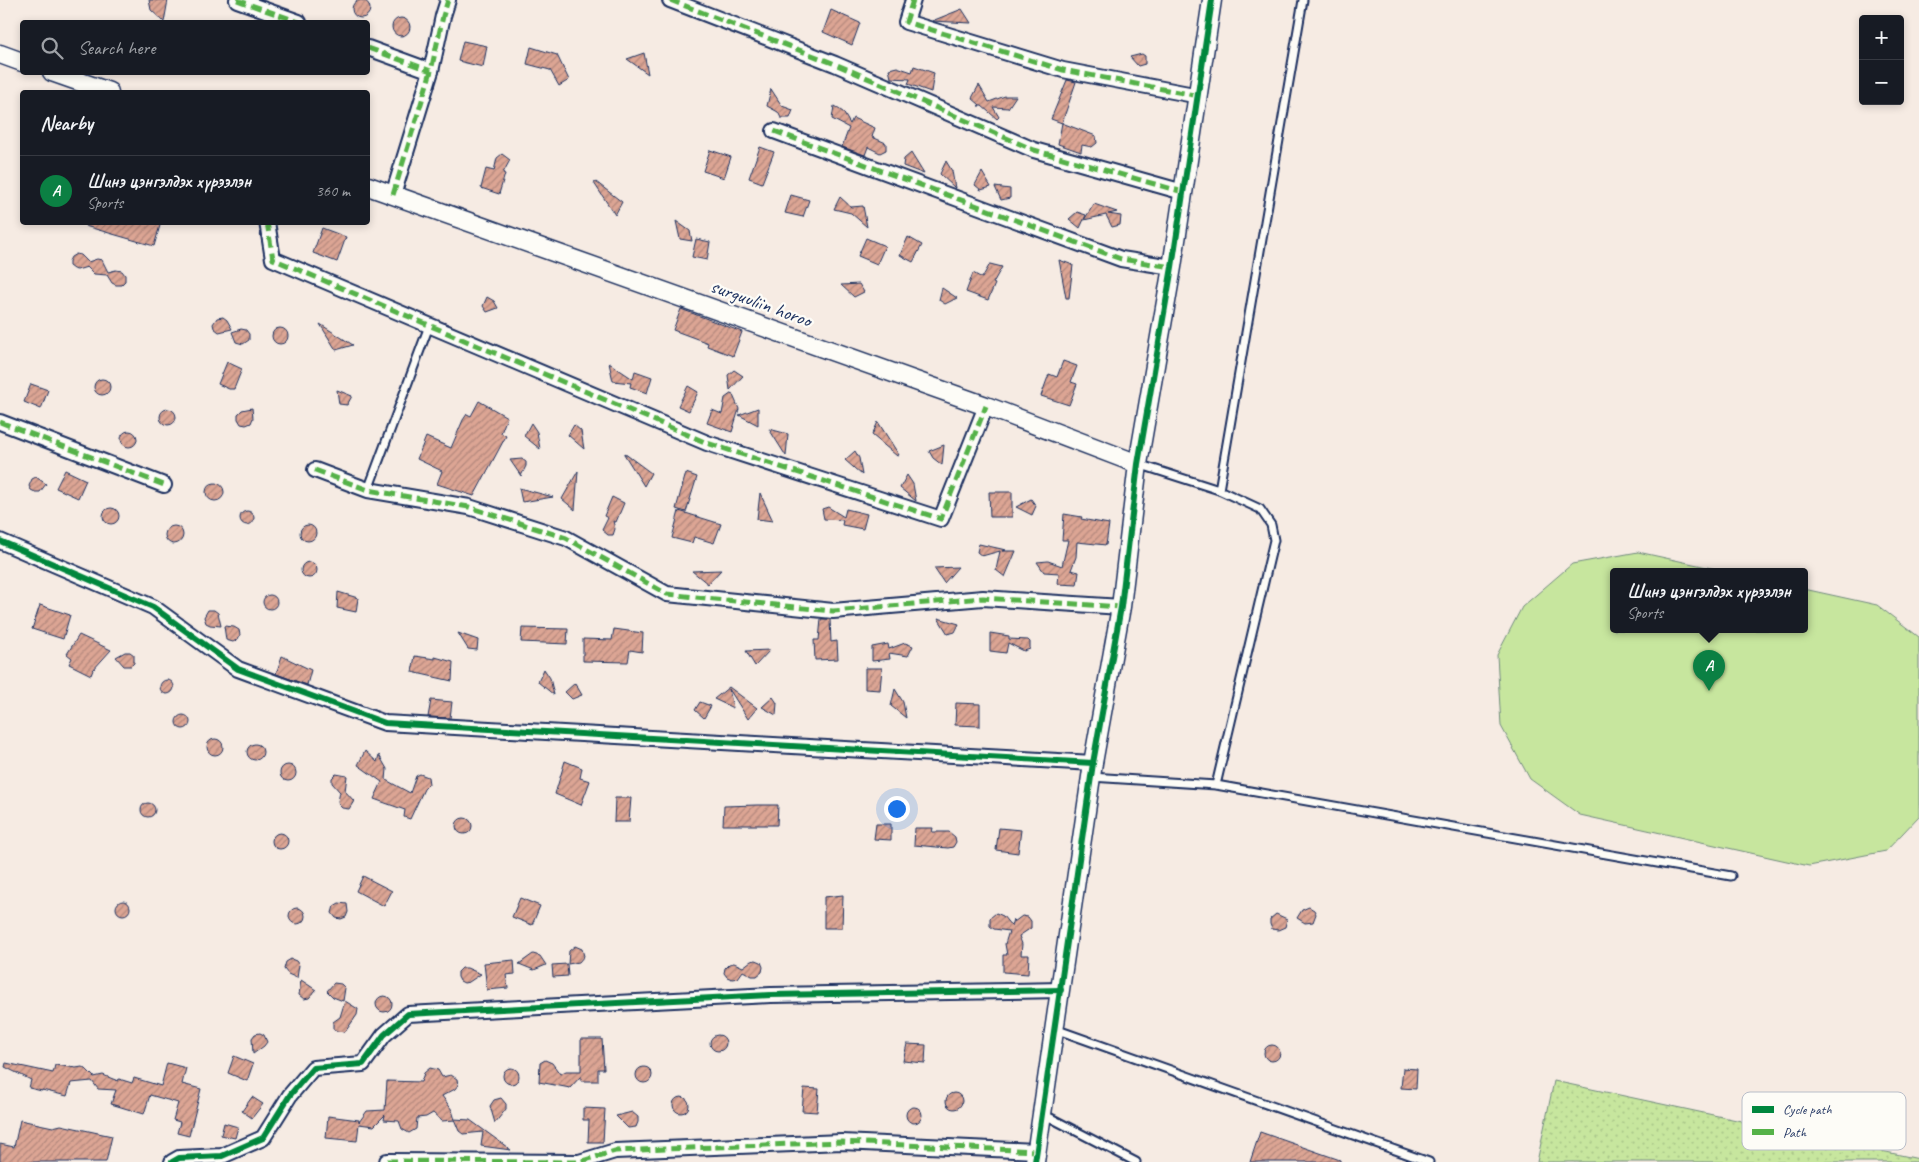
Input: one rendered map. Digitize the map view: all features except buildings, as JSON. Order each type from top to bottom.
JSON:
[{"type":"street","points":[[237,0],[293,20]]},
{"type":"street","points":[[393,196],[431,71],[442,16],[448,0]]},
{"type":"street","points":[[670,0],[835,64],[1034,150],[1183,192]]},
{"type":"street","points":[[913,0],[906,22],[1064,70],[1198,96]]},
{"type":"street","points":[[387,1161],[579,1162],[615,1151],[842,1142],[1036,1157],[1092,770],[1121,607],[1138,464],[1172,267],[1212,0]]},
{"type":"street","points":[[370,49],[431,71]]},
{"type":"street","points":[[0,54],[20,61]]},
{"type":"street","points":[[61,75],[103,90]]},
{"type":"street","points":[[774,131],[1121,259],[1172,267]]},
{"type":"street","name":"surguuliin horoo","points":[[370,187],[986,406],[1138,464]]},
{"type":"street","points":[[267,225],[272,259],[707,443],[941,519],[986,406]]},
{"type":"street","points":[[0,422],[164,485]]},
{"type":"street","points":[[315,470],[368,490],[469,507],[566,538],[667,594],[833,611],[983,598],[1121,607]]},
{"type":"street","points":[[0,541],[153,608],[238,669],[385,723],[1092,770]]},
{"type":"street","points":[[172,1162],[179,1158],[222,1156],[263,1138],[290,1095],[313,1068],[363,1064],[384,1035],[408,1014],[771,995],[1061,990]]},
{"type":"lane","points":[[1219,490],[1303,0]]},
{"type":"lane","points":[[368,490],[429,326]]},
{"type":"lane","points":[[1138,464],[1219,490],[1260,509],[1271,525],[1274,540],[1216,785]]},
{"type":"lane","points":[[1092,770],[1216,785],[1731,876]]},
{"type":"lane","points":[[1055,1029],[1429,1162]]},
{"type":"lane","points":[[1042,1114],[1136,1162]]},
{"type":"green space","points":[[1638,552],[1712,568],[1610,568],[1610,633],[1808,633],[1808,590],[1877,605],[1919,637],[1919,816],[1886,851],[1809,866],[1580,815],[1530,779],[1501,726],[1497,655],[1522,607],[1572,564]]},
{"type":"green space","points":[[1554,1081],[1742,1121],[1742,1150],[1877,1150],[1919,1159],[1919,1162],[1537,1162]]},
{"type":"marked path","points":[[237,0],[293,20]]},
{"type":"marked path","points":[[393,195],[431,71],[448,0]]},
{"type":"marked path","points":[[670,0],[835,64],[1034,150],[1183,192]]},
{"type":"marked path","points":[[913,0],[906,22],[1063,70],[1199,96]]},
{"type":"marked path","points":[[370,49],[431,71]]},
{"type":"marked path","points":[[774,131],[1121,259],[1172,267]]},
{"type":"marked path","points":[[267,225],[273,259],[707,443],[941,519],[986,406]]},
{"type":"marked path","points":[[0,422],[164,485]]},
{"type":"marked path","points":[[315,470],[368,490],[469,507],[566,538],[667,594],[833,611],[983,598],[1121,607]]},
{"type":"marked path","points":[[387,1161],[579,1162],[615,1151],[842,1142],[1036,1151]]},
{"type":"cycle path","points":[[1035,1162],[1093,763],[1121,607],[1138,464],[1172,267],[1212,0]]},
{"type":"cycle path","points":[[0,541],[153,607],[238,669],[385,723],[1093,763]]},
{"type":"cycle path","points":[[172,1162],[179,1158],[222,1156],[263,1138],[290,1095],[313,1068],[363,1064],[384,1035],[408,1014],[771,995],[1061,990]]},
{"type":"place","name":"Шинэ цэнгэлдэх хүрээлэн","points":[[1709,691]]}]
